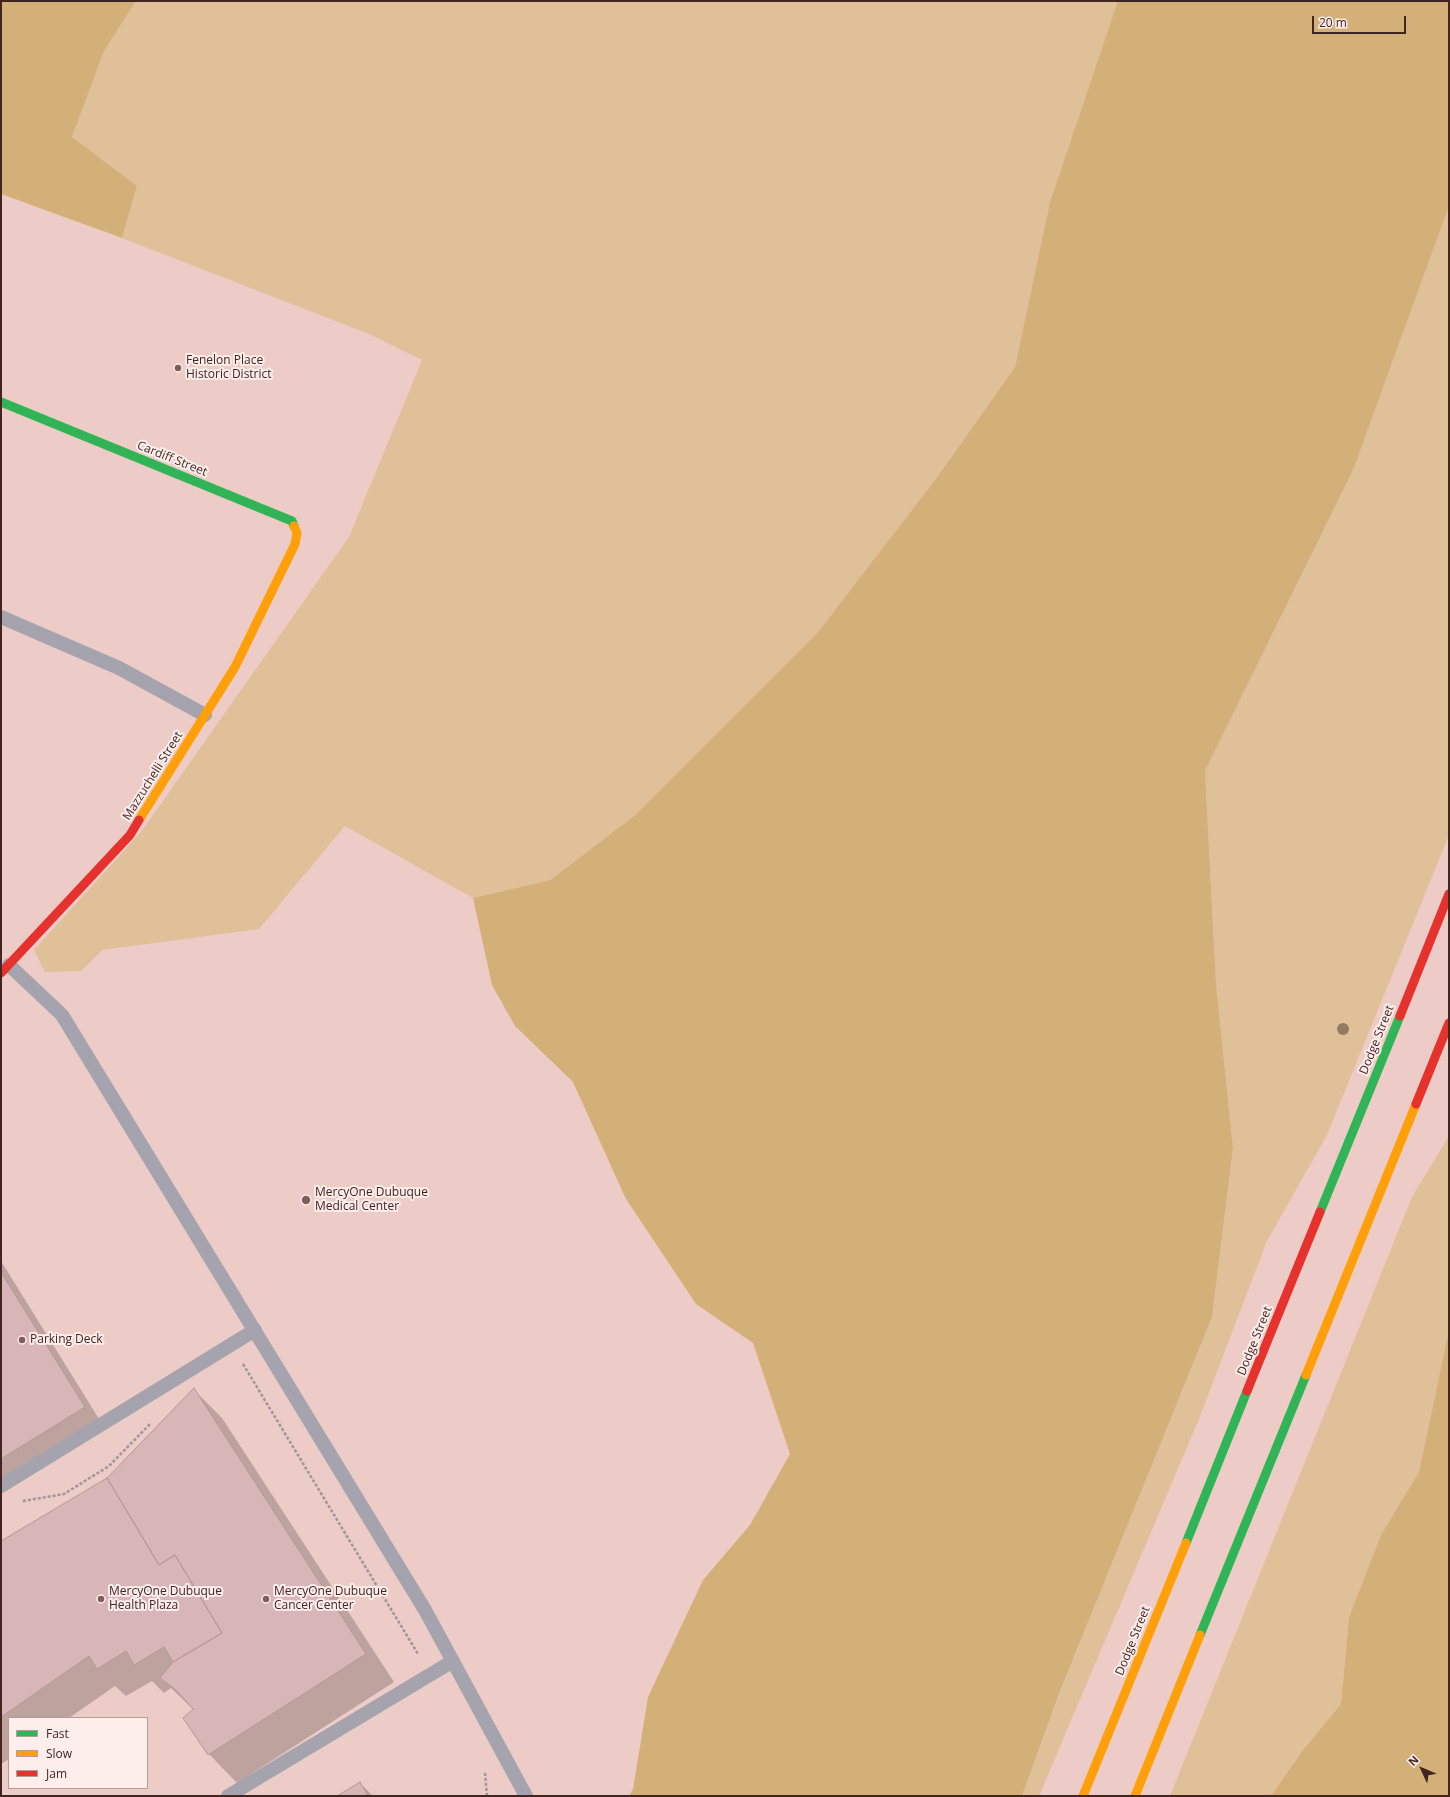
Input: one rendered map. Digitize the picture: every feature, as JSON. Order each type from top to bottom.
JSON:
[{"type":"main road","name":"Cardiff Street","points":[[1,402],[292,521],[297,533],[295,544],[286,564]]},
{"type":"main road","name":"Mazzuchelli Street","points":[[5,969],[130,836],[235,667],[286,564]]},
{"type":"main road","name":"Dodge Street","points":[[1083,1796],[1449,894]]},
{"type":"main road","points":[[1135,1796],[1449,1023]]},
{"type":"lane","points":[[1,617],[119,668],[205,715]]},
{"type":"lane","points":[[5,969],[62,1015],[425,1610],[526,1796]]},
{"type":"lane","points":[[1,1486],[255,1330]]},
{"type":"lane","points":[[228,1796],[453,1661]]},
{"type":"path","points":[[242,1362],[430,1674]]},
{"type":"path","points":[[17,1502],[64,1494],[109,1466],[152,1422]]},
{"type":"path","points":[[485,1770],[487,1796]]},
{"type":"shaded area","points":[[1,1],[136,1],[104,51],[72,137],[137,186],[122,238],[1,194]]},
{"type":"shaded area","points":[[136,1],[1118,2],[1050,202],[1015,367],[938,476],[818,632],[634,816],[550,880],[473,898],[345,826],[259,929],[102,950],[81,971],[45,972],[34,950],[141,832],[349,537],[422,360],[369,334],[122,238],[137,186],[72,137],[104,51]]},
{"type":"shaded area","points":[[1118,1],[1449,1],[1449,206],[1354,468],[1205,771],[1216,984],[1233,1148],[1212,1317],[1059,1694],[1022,1796],[629,1796],[633,1789],[648,1697],[703,1580],[750,1525],[790,1454],[753,1343],[696,1304],[626,1199],[573,1082],[515,1026],[492,985],[473,898],[550,880],[634,816],[818,632],[938,476],[1015,367],[1050,202]]},
{"type":"shaded area","points":[[1449,206],[1449,835],[1327,1135],[1267,1241],[1199,1419],[1039,1796],[1022,1796],[1061,1690],[1212,1317],[1233,1148],[1216,984],[1205,771],[1354,468]]},
{"type":"shaded area","points":[[1449,1136],[1449,1330],[1419,1472],[1381,1535],[1349,1617],[1341,1704],[1303,1750],[1271,1796],[1170,1796],[1412,1197]]},
{"type":"shaded area","points":[[1449,1330],[1449,1796],[1271,1796],[1303,1750],[1341,1704],[1349,1617],[1381,1535],[1419,1472]]},
{"type":"building","name":"Parking Deck","points":[[1,1272],[85,1407],[1,1459]]},
{"type":"building","name":"MercyOne Dubuque Cancer Center","points":[[194,1388],[366,1654],[208,1755],[183,1718],[193,1709],[176,1690],[160,1678],[173,1662],[222,1633],[175,1555],[159,1565],[107,1478]]},
{"type":"building","name":"MercyOne Dubuque Health Plaza","points":[[107,1478],[159,1565],[175,1555],[222,1633],[173,1662],[164,1647],[134,1665],[126,1651],[97,1669],[89,1656],[1,1717],[1,1541]]},
{"type":"building","points":[[360,1782],[368,1796],[337,1796]]},
{"type":"traffic: fast","points":[[1,402],[292,521],[294,526]]},
{"type":"traffic: fast","points":[[1320,1212],[1400,1016]]},
{"type":"traffic: fast","points":[[1200,1635],[1306,1375]]},
{"type":"traffic: fast","points":[[1186,1543],[1247,1391]]},
{"type":"traffic: slow","points":[[139,820],[235,667],[295,544],[297,533],[294,526]]},
{"type":"traffic: slow","points":[[1306,1375],[1416,1104]]},
{"type":"traffic: slow","points":[[1083,1796],[1186,1543]]},
{"type":"traffic: slow","points":[[1135,1796],[1200,1635]]},
{"type":"traffic: jam","points":[[1,973],[130,835],[139,820]]},
{"type":"traffic: jam","points":[[1400,1016],[1449,894]]},
{"type":"traffic: jam","points":[[1416,1104],[1449,1023]]},
{"type":"traffic: jam","points":[[1247,1391],[1320,1212]]},
{"type":"place","name":"Fenelon Place Historic District","points":[[178,368]]},
{"type":"place","name":"MercyOne Dubuque Medical Center","points":[[306,1200]]},
{"type":"place","name":"Parking Deck","points":[[22,1340]]},
{"type":"place","name":"MercyOne Dubuque Health Plaza","points":[[101,1599]]},
{"type":"place","name":"MercyOne Dubuque Cancer Center","points":[[266,1599]]}]
